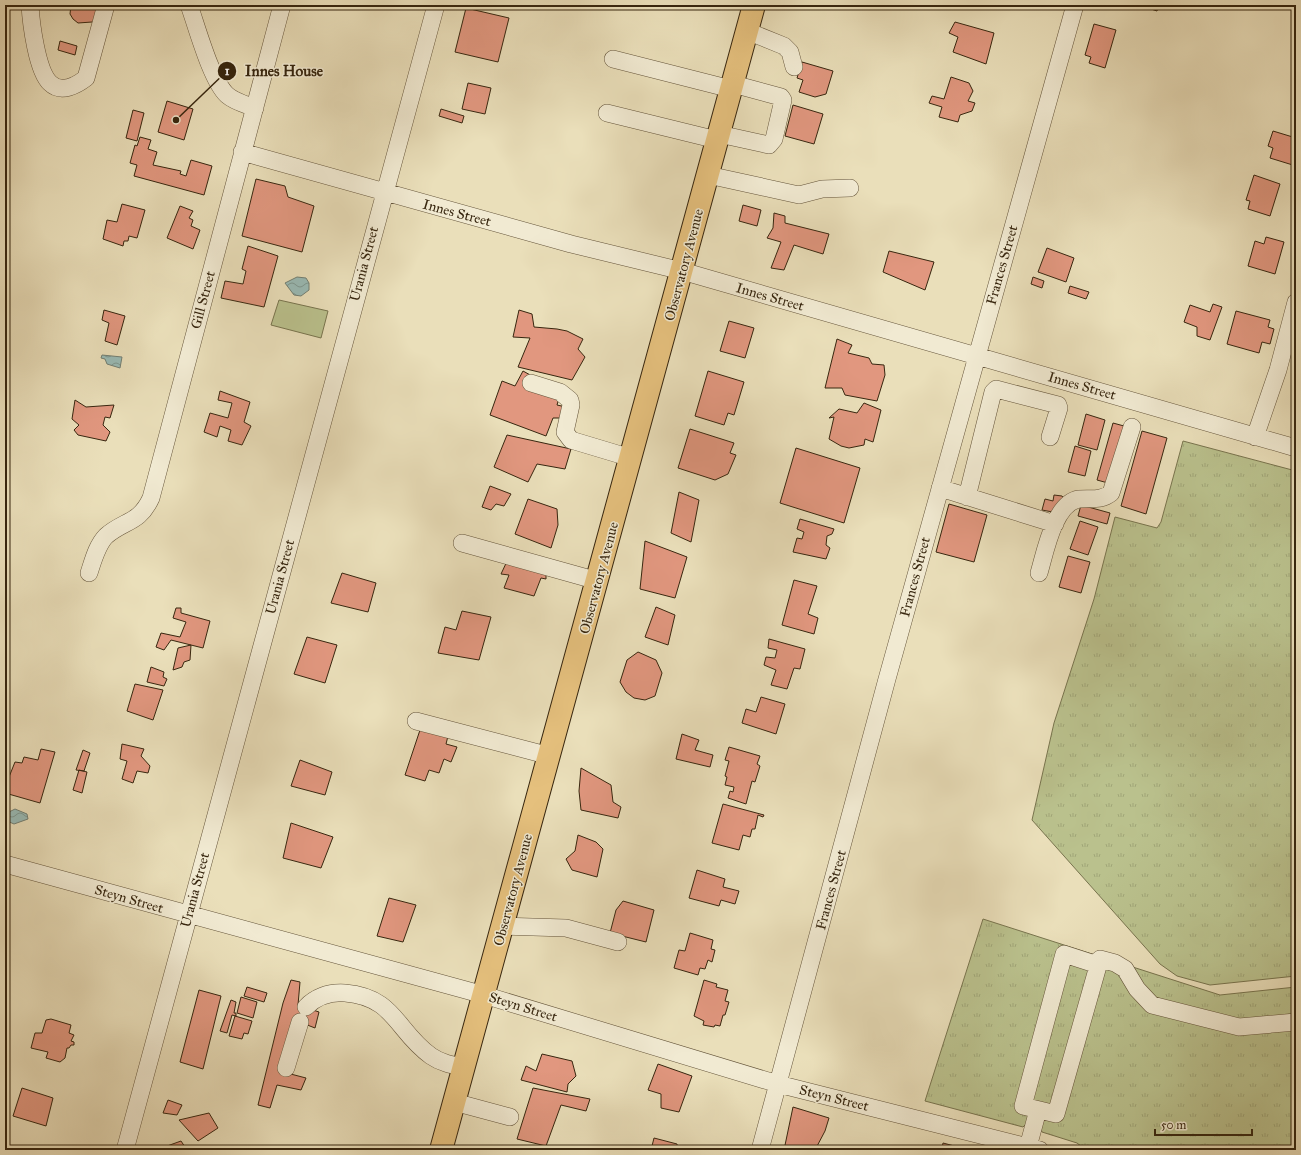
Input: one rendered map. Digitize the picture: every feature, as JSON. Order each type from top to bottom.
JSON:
[{"type":"main road","name":"Observatory Avenue","points":[[441,1150],[598,581],[754,5]]},
{"type":"street","points":[[30,5],[31,29],[45,76],[50,84],[62,88],[78,84],[86,78],[106,5]]},
{"type":"street","points":[[189,5],[216,79],[226,94],[235,101],[255,108]]},
{"type":"street","name":"Gill Street","points":[[89,573],[97,552],[107,536],[137,517],[145,510],[151,498],[282,5]]},
{"type":"street","name":"Urania Street","points":[[125,1150],[436,5]]},
{"type":"street","name":"Frances Street","points":[[760,1150],[976,356],[1075,5]]},
{"type":"street","points":[[747,31],[784,46],[790,52],[794,68]]},
{"type":"street","points":[[607,113],[718,137],[769,145],[774,139],[783,100],[781,97],[613,60]]},
{"type":"street","name":"Innes Street","points":[[242,152],[571,244],[682,272],[1296,448]]},
{"type":"street","points":[[708,175],[799,195],[822,189],[850,188]]},
{"type":"street","points":[[1255,437],[1278,370],[1296,302]]},
{"type":"street","points":[[531,383],[560,392],[570,400],[571,405],[565,432],[571,440],[631,458]]},
{"type":"street","points":[[967,496],[993,392],[996,389],[1058,405],[1059,408],[1050,437]]},
{"type":"street","points":[[1039,573],[1055,524],[1065,507],[1072,501],[1105,498],[1111,493],[1132,427]]},
{"type":"street","points":[[940,488],[1055,524]]},
{"type":"street","points":[[462,543],[598,581]]},
{"type":"street","points":[[418,715],[551,752]]},
{"type":"street","name":"Steyn Street","points":[[5,864],[484,995],[778,1084],[1034,1148]]},
{"type":"street","points":[[503,926],[566,928],[618,942]]},
{"type":"street","points":[[1098,964],[1064,954],[1023,1106],[1056,1114],[1100,959],[1115,963],[1125,969],[1137,989],[1152,1005],[1239,1027],[1296,1022]]},
{"type":"street","points":[[286,1068],[303,1015],[314,999],[335,992],[356,994],[379,1002],[389,1010],[417,1044],[432,1056],[443,1062],[463,1067]]},
{"type":"street","points":[[454,1102],[510,1117]]},
{"type":"street","points":[[1034,1148],[1038,1110]]},
{"type":"green space","points":[[279,300],[328,311],[321,338],[271,325]]},
{"type":"green space","points":[[1183,441],[1296,471],[1296,976],[1210,985],[1177,976],[1160,964],[1032,820],[1054,723],[1094,599],[1115,517],[1157,528],[1161,522]]},
{"type":"green space","points":[[983,919],[1220,995],[1296,987],[1296,1150],[1086,1150],[1077,1143],[1042,1132],[1039,1126],[1028,1122],[1023,1127],[925,1101]]},
{"type":"water","points":[[297,277],[306,278],[309,283],[309,290],[301,296],[294,295],[285,283]]},
{"type":"water","points":[[102,355],[122,357],[120,368],[107,364],[105,359],[101,358]]},
{"type":"water","points":[[15,809],[27,814],[28,819],[14,824],[5,820],[7,813]]},
{"type":"building","points":[[71,5],[99,5],[97,17],[92,22],[78,23],[70,14]]},
{"type":"building","points":[[1149,5],[1159,5],[1157,11],[1148,8]]},
{"type":"building","points":[[466,8],[509,18],[498,62],[455,52]]},
{"type":"building","points":[[955,22],[994,33],[986,64],[953,52],[958,37],[949,33]]},
{"type":"building","points":[[1094,24],[1116,30],[1105,68],[1089,63],[1091,57],[1085,55]]},
{"type":"building","points":[[60,41],[77,46],[75,55],[58,50]]},
{"type":"building","points":[[802,62],[833,71],[826,94],[815,97],[799,92],[803,80],[797,78]]},
{"type":"building","points":[[951,77],[969,83],[973,91],[968,101],[975,103],[972,111],[960,115],[958,122],[939,117],[942,107],[929,103],[932,96],[944,99]]},
{"type":"building","points":[[468,83],[491,88],[485,114],[462,109]]},
{"type":"building","points":[[167,101],[193,109],[184,140],[158,132]]},
{"type":"building","points":[[793,105],[823,114],[814,144],[785,136]]},
{"type":"building","points":[[441,109],[464,116],[462,123],[439,116]]},
{"type":"building","points":[[133,110],[144,113],[137,141],[126,138]]},
{"type":"building","points":[[1273,131],[1296,138],[1296,166],[1270,158],[1273,148],[1268,146]]},
{"type":"building","points":[[140,137],[151,140],[148,149],[157,152],[153,165],[181,171],[180,174],[186,176],[191,160],[212,166],[204,195],[134,176],[137,165],[130,163],[135,145],[137,146]]},
{"type":"building","points":[[1254,175],[1280,184],[1270,216],[1248,209],[1250,201],[1246,200]]},
{"type":"building","points":[[256,179],[285,186],[288,197],[314,206],[302,252],[242,236]]},
{"type":"building","points":[[122,204],[145,210],[137,238],[129,236],[128,241],[124,241],[123,246],[103,239],[107,220],[117,222]]},
{"type":"building","points":[[743,205],[761,210],[757,226],[739,221]]},
{"type":"building","points":[[180,206],[193,211],[189,218],[193,220],[191,226],[200,230],[193,249],[167,238]]},
{"type":"building","points":[[774,213],[785,216],[785,223],[829,234],[823,254],[794,245],[784,270],[771,268],[781,242],[767,238],[773,228]]},
{"type":"building","points":[[1266,237],[1284,242],[1275,274],[1248,266],[1255,241],[1264,244]]},
{"type":"building","points":[[248,246],[278,256],[264,307],[221,298],[225,281],[243,284],[246,271],[242,269]]},
{"type":"building","points":[[1047,248],[1074,258],[1066,282],[1038,272]]},
{"type":"building","points":[[889,251],[934,262],[925,290],[883,272]]},
{"type":"building","points":[[1033,277],[1044,281],[1042,288],[1031,284]]},
{"type":"building","points":[[1070,286],[1089,292],[1086,299],[1068,293]]},
{"type":"building","points":[[1213,304],[1222,307],[1210,340],[1197,336],[1197,327],[1184,322],[1190,305],[1210,312]]},
{"type":"building","points":[[104,310],[125,316],[117,345],[105,341],[109,323],[102,320]]},
{"type":"building","points":[[519,310],[532,314],[534,327],[567,331],[583,339],[578,349],[585,357],[572,380],[518,367],[530,338],[513,337]]},
{"type":"building","points":[[1236,311],[1270,320],[1268,327],[1274,329],[1270,344],[1262,342],[1259,353],[1227,344]]},
{"type":"building","points":[[729,321],[754,328],[745,358],[720,351]]},
{"type":"building","points":[[837,339],[852,345],[848,353],[869,358],[872,364],[884,365],[885,375],[877,401],[845,395],[842,388],[825,388]]},
{"type":"building","points":[[523,371],[532,376],[559,398],[557,405],[566,407],[562,418],[553,418],[546,436],[490,415],[502,381],[515,386]]},
{"type":"building","points":[[708,371],[744,382],[734,415],[728,413],[724,425],[695,416]]},
{"type":"building","points":[[220,391],[250,402],[244,422],[251,426],[242,445],[228,441],[231,430],[220,426],[217,437],[204,432],[210,413],[228,418],[232,403],[218,400]]},
{"type":"building","points":[[75,400],[86,407],[114,405],[110,418],[105,417],[103,425],[110,432],[106,441],[78,435],[74,430],[79,425],[72,419]]},
{"type":"building","points":[[864,403],[881,410],[873,442],[865,439],[864,445],[849,448],[841,446],[829,439],[834,417],[829,418],[839,409],[857,413]]},
{"type":"building","points":[[1086,414],[1105,420],[1097,450],[1078,445]]},
{"type":"building","points":[[1113,423],[1124,426],[1108,483],[1097,480]]},
{"type":"building","points":[[690,429],[734,443],[730,453],[736,455],[728,474],[715,480],[678,468]]},
{"type":"building","points":[[1142,431],[1167,438],[1146,514],[1121,506]]},
{"type":"building","points":[[507,435],[571,449],[565,469],[537,464],[528,482],[494,467]]},
{"type":"building","points":[[1075,446],[1091,451],[1085,476],[1068,472]]},
{"type":"building","points":[[796,448],[860,468],[844,523],[780,503]]},
{"type":"building","points":[[490,486],[511,494],[504,506],[496,504],[491,510],[482,507]]},
{"type":"building","points":[[679,492],[699,500],[691,542],[671,533]]},
{"type":"building","points":[[1054,495],[1062,496],[1066,501],[1058,513],[1042,510],[1045,499],[1053,501]]},
{"type":"building","points":[[528,499],[557,509],[558,525],[551,548],[515,534]]},
{"type":"building","points":[[949,504],[987,515],[974,562],[936,552]]},
{"type":"building","points":[[1081,505],[1110,513],[1107,524],[1078,516]]},
{"type":"building","points":[[800,519],[834,529],[832,534],[827,536],[826,545],[830,548],[826,559],[793,552],[797,538],[802,539],[804,532],[797,529]]},
{"type":"building","points":[[1080,521],[1098,527],[1088,555],[1070,549]]},
{"type":"building","points":[[645,541],[687,557],[675,598],[640,589]]},
{"type":"building","points":[[1068,556],[1090,562],[1081,593],[1059,587]]},
{"type":"building","points":[[509,557],[546,570],[546,579],[541,578],[534,596],[504,588],[509,575],[501,574]]},
{"type":"building","points":[[342,573],[376,583],[368,612],[331,603]]},
{"type":"building","points":[[794,580],[817,586],[808,614],[818,618],[814,634],[782,625]]},
{"type":"building","points":[[656,607],[675,615],[668,645],[645,637]]},
{"type":"building","points":[[176,608],[181,608],[181,613],[210,621],[203,648],[171,640],[164,650],[156,647],[161,633],[180,637],[186,622],[173,618]]},
{"type":"building","points":[[462,611],[491,617],[479,660],[438,653],[445,627],[456,630]]},
{"type":"building","points":[[307,637],[337,645],[325,683],[294,674]]},
{"type":"building","points":[[769,639],[805,649],[800,669],[794,668],[787,689],[771,685],[776,670],[764,665],[766,657],[775,658],[777,650],[768,648]]},
{"type":"building","points":[[191,645],[190,660],[184,662],[182,667],[173,670],[178,648]]},
{"type":"building","points":[[638,652],[656,660],[662,673],[655,696],[645,700],[634,698],[626,692],[620,682],[627,660]]},
{"type":"building","points":[[151,667],[164,672],[163,677],[167,679],[164,686],[147,682]]},
{"type":"building","points":[[135,684],[163,690],[153,720],[127,711]]},
{"type":"building","points":[[761,697],[785,704],[776,734],[742,723],[746,709],[756,712]]},
{"type":"building","points":[[422,724],[449,732],[446,744],[457,747],[451,762],[444,759],[439,773],[429,770],[425,781],[405,775]]},
{"type":"building","points":[[682,734],[699,740],[695,750],[713,755],[710,767],[676,759]]},
{"type":"building","points":[[122,744],[144,749],[141,756],[150,766],[148,773],[137,771],[133,783],[122,779],[127,761],[120,759]]},
{"type":"building","points":[[729,747],[760,756],[757,764],[760,766],[755,782],[752,781],[746,804],[728,798],[730,791],[733,792],[734,787],[725,785],[727,777],[725,776],[729,761],[725,760]]},
{"type":"building","points":[[41,749],[55,752],[40,803],[5,793],[5,787],[15,762],[22,763],[24,757],[38,760]]},
{"type":"building","points":[[83,750],[90,753],[84,771],[76,770]]},
{"type":"building","points":[[300,760],[332,772],[325,795],[291,786]]},
{"type":"building","points":[[581,768],[611,785],[613,802],[621,807],[618,818],[581,810],[579,791]]},
{"type":"building","points":[[79,770],[87,772],[82,793],[73,790]]},
{"type":"building","points":[[723,804],[764,815],[763,817],[758,815],[755,829],[752,829],[750,837],[743,835],[739,850],[712,843]]},
{"type":"building","points":[[291,823],[333,837],[321,868],[283,858]]},
{"type":"building","points":[[578,835],[596,842],[603,849],[597,877],[572,870],[566,859],[575,851]]},
{"type":"building","points":[[697,870],[725,879],[723,887],[739,891],[735,904],[721,900],[719,906],[689,898]]},
{"type":"building","points":[[389,898],[416,905],[403,942],[377,936]]},
{"type":"building","points":[[623,901],[654,910],[646,942],[610,933],[616,910]]},
{"type":"building","points":[[690,933],[713,940],[711,949],[715,950],[712,962],[708,960],[705,969],[700,968],[698,975],[674,968],[679,950],[685,951]]},
{"type":"building","points":[[291,980],[300,982],[298,1005],[319,1012],[315,1028],[297,1021],[283,1072],[306,1078],[301,1090],[277,1085],[270,1108],[258,1105],[283,1003]]},
{"type":"building","points":[[704,980],[717,984],[716,987],[728,990],[725,1001],[729,1002],[720,1026],[715,1025],[714,1027],[703,1025],[704,1021],[694,1016]]},
{"type":"building","points":[[247,987],[267,993],[264,1002],[244,996]]},
{"type":"building","points":[[199,990],[221,996],[203,1069],[180,1062]]},
{"type":"building","points":[[241,997],[257,1002],[253,1018],[237,1013]]},
{"type":"building","points":[[231,1000],[236,1002],[234,1013],[236,1013],[236,1016],[232,1015],[227,1033],[220,1031]]},
{"type":"building","points":[[235,1016],[252,1021],[248,1034],[244,1033],[242,1039],[229,1036]]},
{"type":"building","points":[[51,1019],[71,1025],[69,1033],[74,1035],[71,1041],[74,1042],[74,1045],[67,1048],[65,1058],[60,1062],[46,1058],[48,1052],[31,1048],[35,1033],[42,1033],[46,1020]]},
{"type":"building","points":[[542,1054],[572,1061],[576,1076],[568,1084],[567,1092],[521,1080],[526,1066],[536,1071]]},
{"type":"building","points":[[658,1064],[692,1076],[679,1112],[661,1108],[661,1094],[648,1090]]},
{"type":"building","points":[[22,1088],[53,1098],[46,1126],[13,1116]]},
{"type":"building","points":[[533,1088],[590,1099],[586,1111],[561,1105],[546,1146],[517,1139]]},
{"type":"building","points":[[168,1100],[182,1105],[177,1115],[163,1113]]},
{"type":"building","points":[[793,1107],[829,1118],[825,1131],[815,1150],[784,1150]]},
{"type":"building","points":[[209,1113],[218,1128],[198,1141],[179,1120]]},
{"type":"building","points":[[654,1138],[677,1144],[678,1150],[651,1150]]},
{"type":"building","points":[[181,1141],[187,1150],[156,1150]]},
{"type":"building","points":[[943,1143],[962,1148],[961,1150],[932,1150],[933,1146],[942,1148]]},
{"type":"place","name":"Innes House","points":[[176,120]]}]
